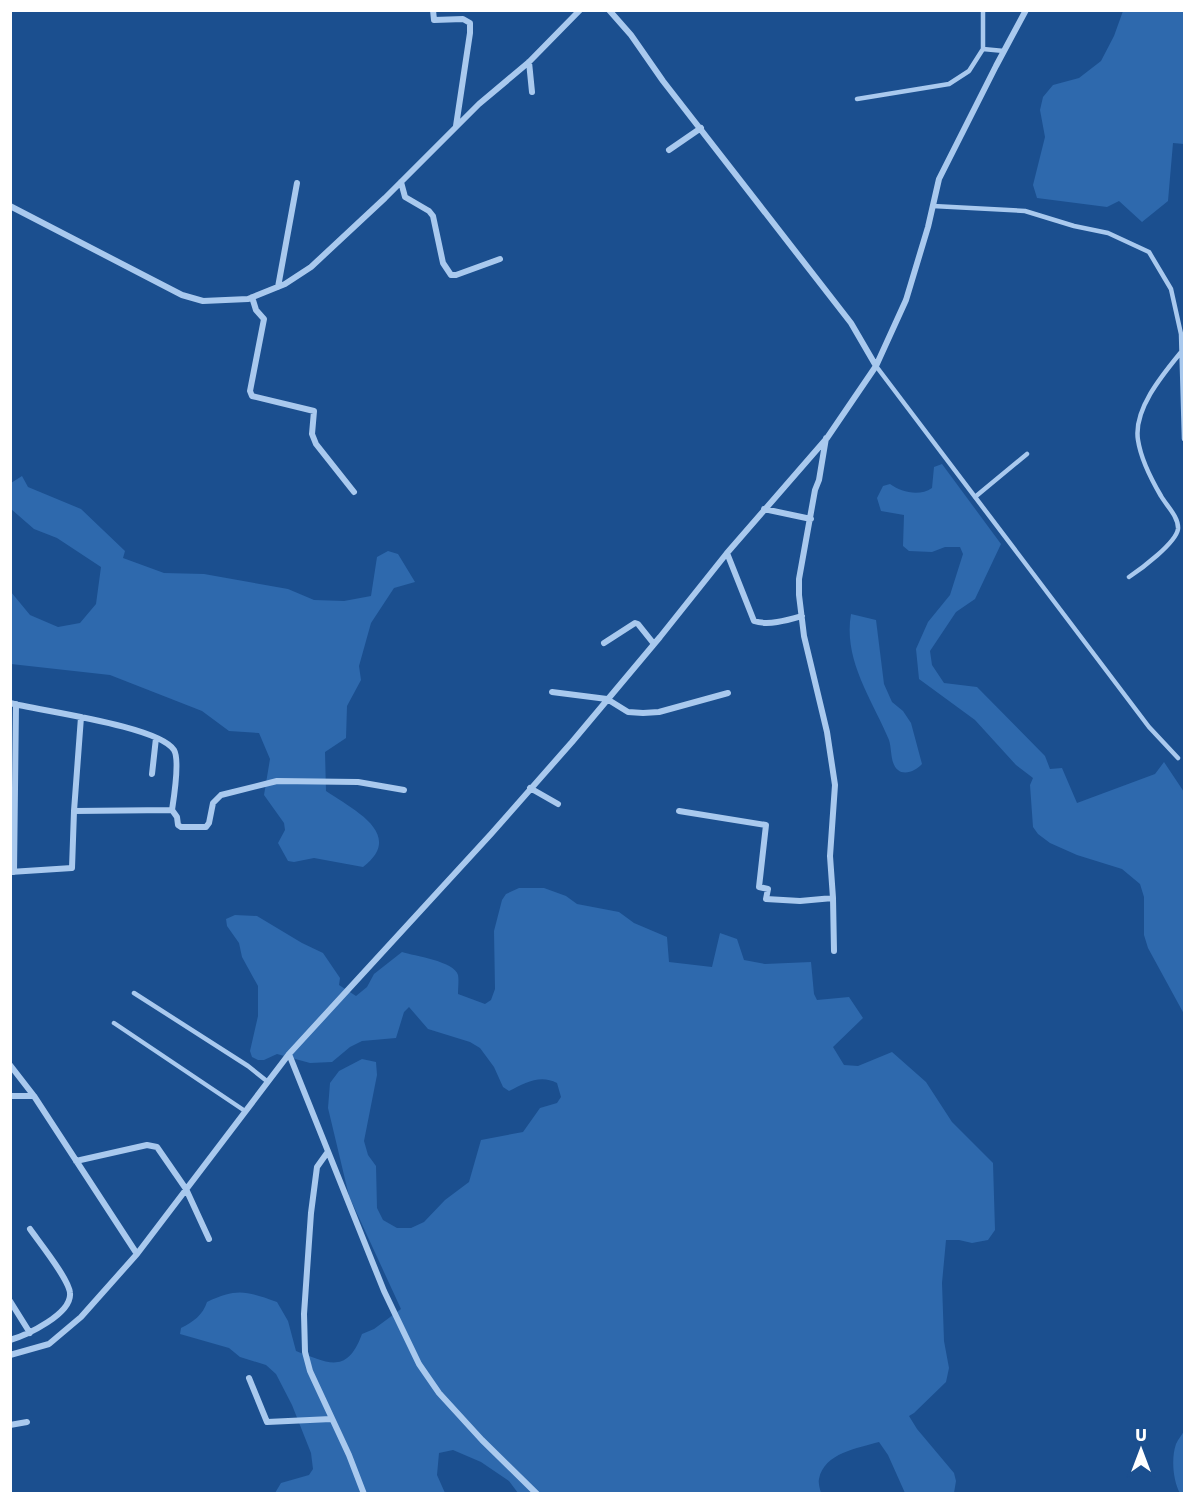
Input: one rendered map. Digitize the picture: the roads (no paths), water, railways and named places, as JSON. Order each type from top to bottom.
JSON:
[{"type":"street","points":[[433,10],[434,20],[463,19],[470,23],[456,126]]},
{"type":"street","points":[[10,206],[182,295],[203,301],[248,299],[278,287],[311,267],[483,100],[529,62],[580,10]]},
{"type":"street","points":[[609,10],[631,35],[663,81],[851,323],[876,366]]},
{"type":"street","points":[[10,1355],[42,1348],[63,1334],[81,1317],[136,1254],[289,1054],[572,742],[654,645],[726,553],[826,438],[876,366],[906,300],[928,227],[939,179],[1026,10]]},
{"type":"street","points":[[529,62],[532,92]]},
{"type":"street","points":[[669,150],[701,128]]},
{"type":"street","points":[[401,182],[405,197],[429,211],[433,216],[442,263],[451,275],[500,259]]},
{"type":"street","points":[[278,287],[297,183]]},
{"type":"street","points":[[252,297],[256,310],[264,319],[250,391],[252,396],[314,411],[312,434],[316,444],[354,492]]},
{"type":"street","points":[[826,438],[819,480],[814,489],[811,519],[799,579],[804,636],[827,732],[835,785],[830,856],[834,951]]},
{"type":"street","points":[[764,509],[811,519]]},
{"type":"street","points":[[726,553],[754,621],[760,623],[802,616]]},
{"type":"street","points":[[604,643],[634,622],[654,645]]},
{"type":"street","points":[[552,692],[607,699],[628,712],[643,713],[659,712],[728,693]]},
{"type":"street","points":[[81,717],[74,811],[73,867],[12,872],[13,703],[102,721],[156,738],[172,748],[176,754],[172,810],[177,817],[178,825],[182,827],[206,827],[209,824],[213,803],[221,795],[277,781],[358,782],[404,790]]},
{"type":"street","points":[[152,774],[156,738]]},
{"type":"street","points":[[530,788],[558,804]]},
{"type":"street","points":[[74,811],[172,810]]},
{"type":"street","points":[[679,811],[766,825],[759,887],[768,889],[766,899],[800,901],[833,898]]},
{"type":"street","points":[[289,1054],[384,1291],[419,1364],[439,1393],[482,1440],[537,1494]]},
{"type":"street","points":[[10,1065],[34,1096],[136,1254]]},
{"type":"street","points":[[10,1096],[34,1096]]},
{"type":"street","points":[[76,1161],[152,1145],[156,1147],[186,1189],[209,1239]]},
{"type":"street","points":[[327,1153],[317,1167],[311,1213],[304,1314],[305,1352],[310,1371],[349,1455],[364,1494]]},
{"type":"street","points":[[10,1340],[30,1333],[50,1322],[66,1305],[70,1292],[66,1280],[30,1229]]},
{"type":"street","points":[[10,1301],[30,1333]]},
{"type":"street","points":[[249,1378],[267,1422],[331,1419]]},
{"type":"street","points":[[10,1425],[27,1422]]},
{"type":"lane","points":[[857,99],[949,84],[969,71],[983,50],[983,10]]},
{"type":"lane","points":[[983,50],[1004,51]]},
{"type":"lane","points":[[933,206],[1025,211],[1074,226],[1108,233],[1149,252],[1171,289],[1181,333],[1185,439]]},
{"type":"lane","points":[[1129,577],[1148,564],[1173,538],[1178,528],[1174,516],[1143,460],[1137,438],[1140,419],[1150,396],[1164,373],[1182,351]]},
{"type":"lane","points":[[876,366],[1149,727],[1178,758]]},
{"type":"lane","points":[[975,498],[1027,454]]},
{"type":"lane","points":[[134,993],[248,1066],[268,1082]]},
{"type":"lane","points":[[114,1023],[244,1112]]}]
